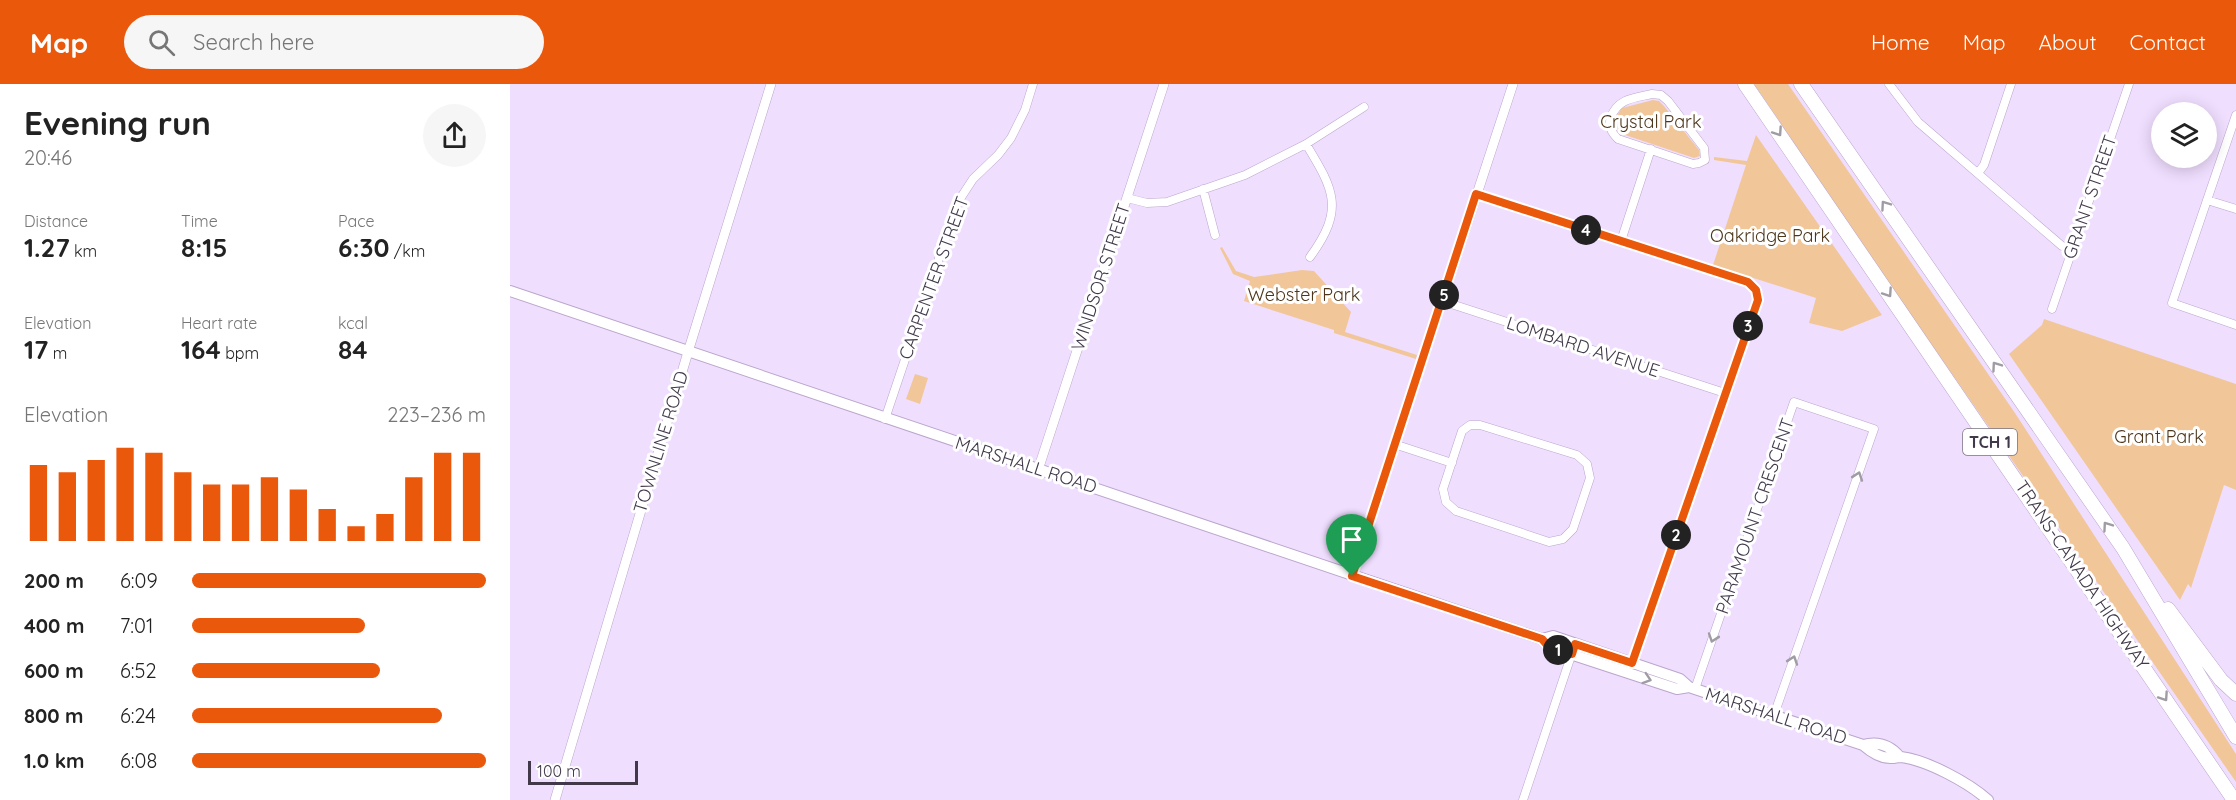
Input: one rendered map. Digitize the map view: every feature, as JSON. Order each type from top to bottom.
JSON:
[{"type":"highway","name":"TRANS-CANADA HIGHWAY","points":[[1745,84],[2234,800]]},
{"type":"highway","name":"TCH 1","points":[[1801,84],[2123,548],[2236,737]]},
{"type":"highway","points":[[2123,548],[2221,680],[2236,694]]},
{"type":"main road","name":"MARSHALL ROAD","points":[[510,291],[1542,639],[1553,636],[1574,649],[1677,689],[1692,688]]},
{"type":"main road","name":"MARSHALL ROAD","points":[[1574,649],[1632,663],[1680,679],[1692,688],[1863,745],[1874,742],[1892,748],[1900,757],[1937,769],[1963,782],[1988,800]]},
{"type":"street","name":"TOWNLINE ROAD","points":[[555,800],[688,352],[771,84]]},
{"type":"street","name":"CARPENTER STREET","points":[[885,419],[958,202],[973,179],[998,156],[1011,138],[1033,84]]},
{"type":"street","name":"WINDSOR STREET","points":[[1038,470],[1164,84]]},
{"type":"street","points":[[1352,576],[1513,84]]},
{"type":"street","points":[[1889,84],[1918,122],[2062,246],[2073,249]]},
{"type":"street","points":[[1978,173],[1984,165],[2011,84]]},
{"type":"street","name":"GRANT STREET","points":[[2052,309],[2129,84]]},
{"type":"street","points":[[1653,94],[1661,95],[1704,148],[1706,154],[1705,160],[1699,164],[1693,164],[1651,149],[1618,139],[1612,133],[1610,120],[1615,107],[1620,102],[1653,94]]},
{"type":"street","points":[[1127,198],[1157,203],[1258,170],[1306,144],[1364,107]]},
{"type":"street","points":[[2236,115],[2172,303],[2236,325]]},
{"type":"street","points":[[1306,144],[1327,177],[1332,193],[1333,211],[1324,237],[1310,257]]},
{"type":"street","points":[[1621,241],[1651,149]]},
{"type":"street","points":[[1203,189],[1215,235]]},
{"type":"street","points":[[1476,194],[1748,282],[1756,290],[1758,300],[1632,663]]},
{"type":"street","points":[[2207,200],[2236,209]]},
{"type":"street","name":"LOMBARD AVENUE","points":[[1442,301],[1725,393]]},
{"type":"street","name":"PARAMOUNT CRESCENT","points":[[1692,688],[1794,402],[1874,429],[1774,715]]},
{"type":"street","points":[[1480,424],[1577,454],[1587,464],[1590,478],[1573,529],[1563,539],[1549,542],[1456,511],[1446,502],[1443,489],[1452,463],[1462,431],[1470,425],[1480,424]]},
{"type":"street","points":[[1394,444],[1452,463]]},
{"type":"street","points":[[1523,800],[1574,649]]},
{"type":"green space","points":[[1754,84],[1788,84],[2015,413],[2236,754],[2236,782],[1904,305]]},
{"type":"green space","name":"Crystal Park","points":[[1653,100],[1659,101],[1664,106],[1699,150],[1700,156],[1694,158],[1622,134],[1619,131],[1616,121],[1622,108]]},
{"type":"green space","name":"Oakridge Park","points":[[1756,135],[1882,315],[1842,331],[1809,323],[1816,298],[1713,265],[1746,165],[1714,160],[1714,157],[1747,161]]},
{"type":"green space","name":"Webster Park","points":[[1222,247],[1236,271],[1254,277],[1302,270],[1314,271],[1351,312],[1345,332],[1417,355],[1416,359],[1244,301],[1250,281],[1233,274],[1220,248]]},
{"type":"green space","name":"Grant Park","points":[[2044,319],[2236,384],[2236,490],[2224,485],[2191,588],[2188,584],[2180,600],[2009,354],[2042,325]]},
{"type":"green space","points":[[915,374],[928,378],[920,404],[906,399]]},
{"type":"route","points":[[1476,194],[1748,282],[1756,290],[1758,300],[1632,663],[1575,644],[1572,654],[1549,647],[1542,639],[1352,576],[1476,194]]}]
